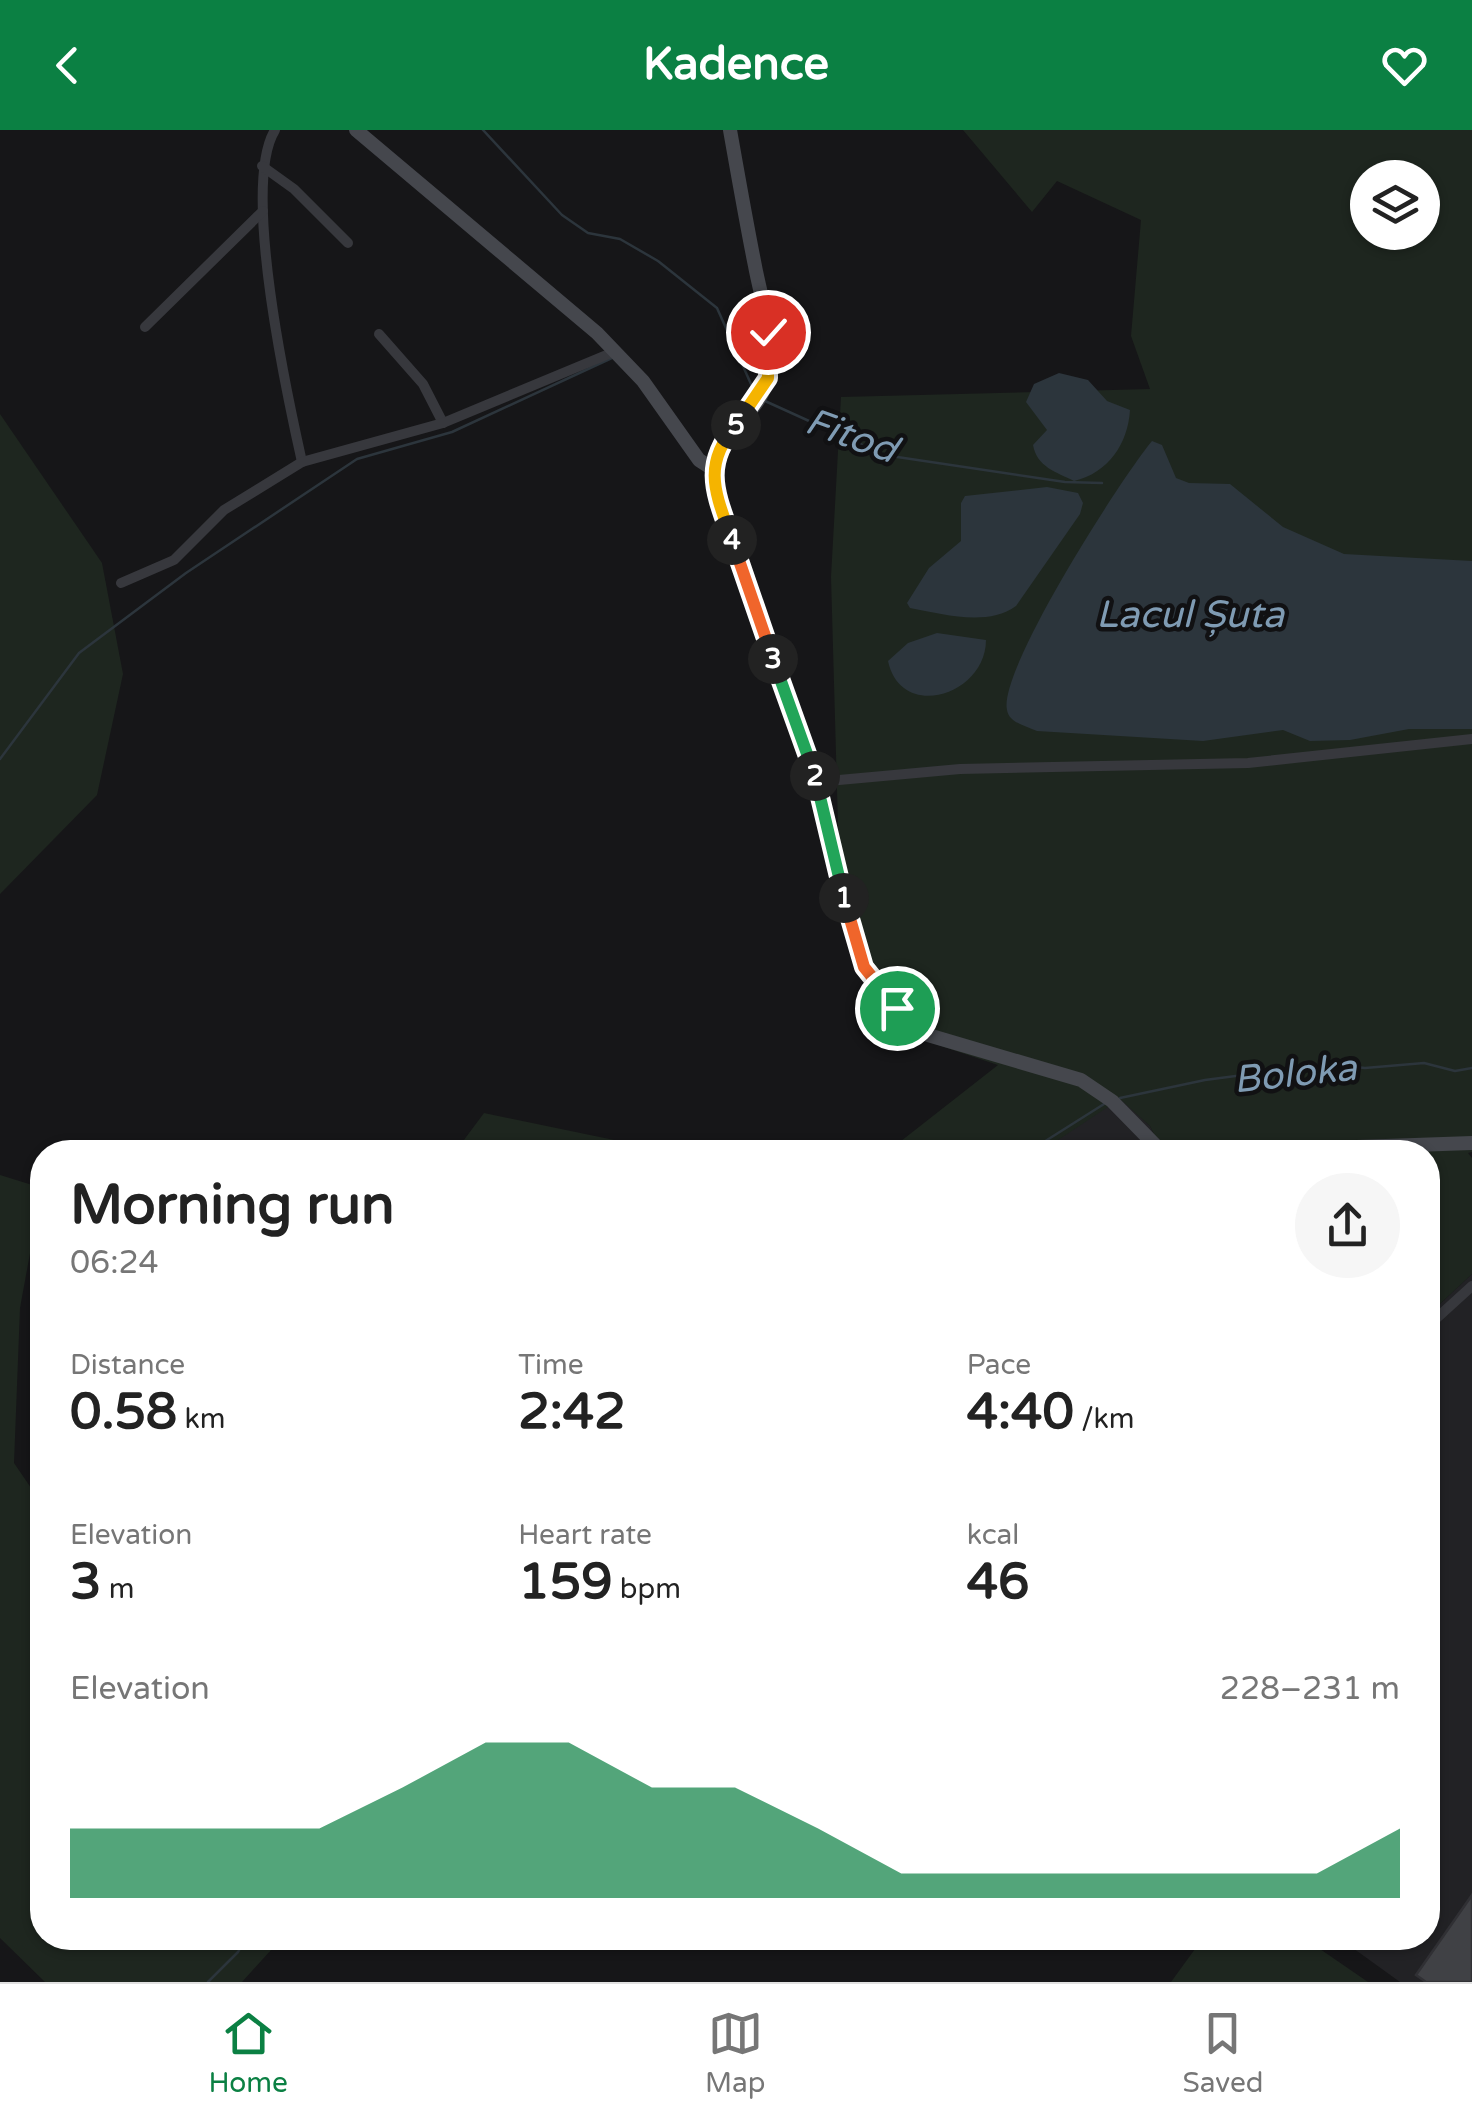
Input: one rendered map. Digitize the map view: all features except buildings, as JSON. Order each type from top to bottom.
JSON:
[{"type":"main road","points":[[356,130],[616,352],[699,460],[713,469]]},
{"type":"main road","points":[[730,130],[770,352],[768,378],[725,438],[713,469],[718,500],[817,782],[858,954],[888,999],[936,1039],[1082,1080],[1112,1102],[1148,1140]]},
{"type":"main road","points":[[1440,1144],[1472,1143]]},
{"type":"street","points":[[274,130],[262,166],[263,210],[283,368],[302,462]]},
{"type":"street","points":[[262,166],[294,189],[348,243]]},
{"type":"street","points":[[145,327],[263,210]]},
{"type":"street","points":[[379,334],[424,384],[444,423]]},
{"type":"street","points":[[121,583],[174,560],[224,510],[302,462],[444,423],[616,352]]},
{"type":"street","points":[[817,782],[960,768],[1229,764],[1472,739]]},
{"type":"street","points":[[1440,1315],[1472,1286]]},
{"type":"shaded area","points":[[963,130],[1472,130],[1472,1152],[1468,1153],[1472,1158],[1472,1274],[1440,1304],[1440,1140],[1157,1140],[1150,1126],[1120,1099],[1058,1140],[902,1140],[998,1065],[908,1035],[840,895],[831,577],[841,397],[1150,389],[1131,336],[1141,220],[1057,181],[1032,212]]},
{"type":"shaded area","points":[[0,414],[102,563],[123,674],[97,795],[0,894]]},
{"type":"shaded area","points":[[1120,1098],[1150,1126],[1157,1140],[1057,1140]]},
{"type":"shaded area","points":[[484,1113],[614,1140],[464,1140]]},
{"type":"shaded area","points":[[0,1175],[30,1184],[30,1253],[20,1308],[14,1463],[30,1486],[30,1950],[271,1950],[242,1982],[45,1982],[0,1938]]},
{"type":"shaded area","points":[[1472,1274],[1472,1982],[1400,1982],[1356,1950],[1440,1950],[1440,1304]]},
{"type":"shaded area","points":[[1194,1950],[1321,1950],[1368,1982],[1171,1982]]},
{"type":"water","points":[[1059,373],[1088,380],[1107,401],[1130,410],[1125,434],[1114,455],[1097,471],[1074,481],[1039,459],[1033,445],[1047,430],[1026,402],[1034,384]]},
{"type":"water","name":"Lacul Șuta","points":[[1152,441],[1162,445],[1176,478],[1189,483],[1230,484],[1283,527],[1344,554],[1472,561],[1472,729],[1409,729],[1350,740],[1310,741],[1283,730],[1203,741],[1037,731],[1011,718],[1007,710],[1009,688],[1041,617],[1091,531]]},
{"type":"water","points":[[1047,487],[1078,493],[1083,503],[1080,514],[1016,606],[978,617],[910,608],[907,603],[929,568],[961,541],[961,503],[965,496]]},
{"type":"water","points":[[937,633],[986,640],[982,659],[973,675],[958,687],[925,696],[909,691],[896,680],[888,661],[908,643]]},
{"type":"waterway","name":"Fitod","points":[[483,130],[562,215],[588,233],[620,239],[658,261],[717,308],[755,393]]},
{"type":"waterway","points":[[0,759],[79,653],[186,573],[357,459],[452,432],[614,357]]},
{"type":"waterway","name":"Fitod","points":[[765,401],[884,455],[1065,482],[1102,483]]},
{"type":"waterway","name":"Boloka","points":[[1120,1098],[1205,1080],[1326,1064],[1365,1068],[1424,1063],[1455,1071],[1472,1068]]},
{"type":"waterway","name":"Boloka","points":[[1047,1140],[1104,1104]]},
{"type":"waterway","name":"Boloka","points":[[208,1982],[239,1950]]},
{"type":"route","points":[[768,332],[768,378],[714,459],[718,500],[817,782],[858,954],[871,978],[897,1008]]}]
